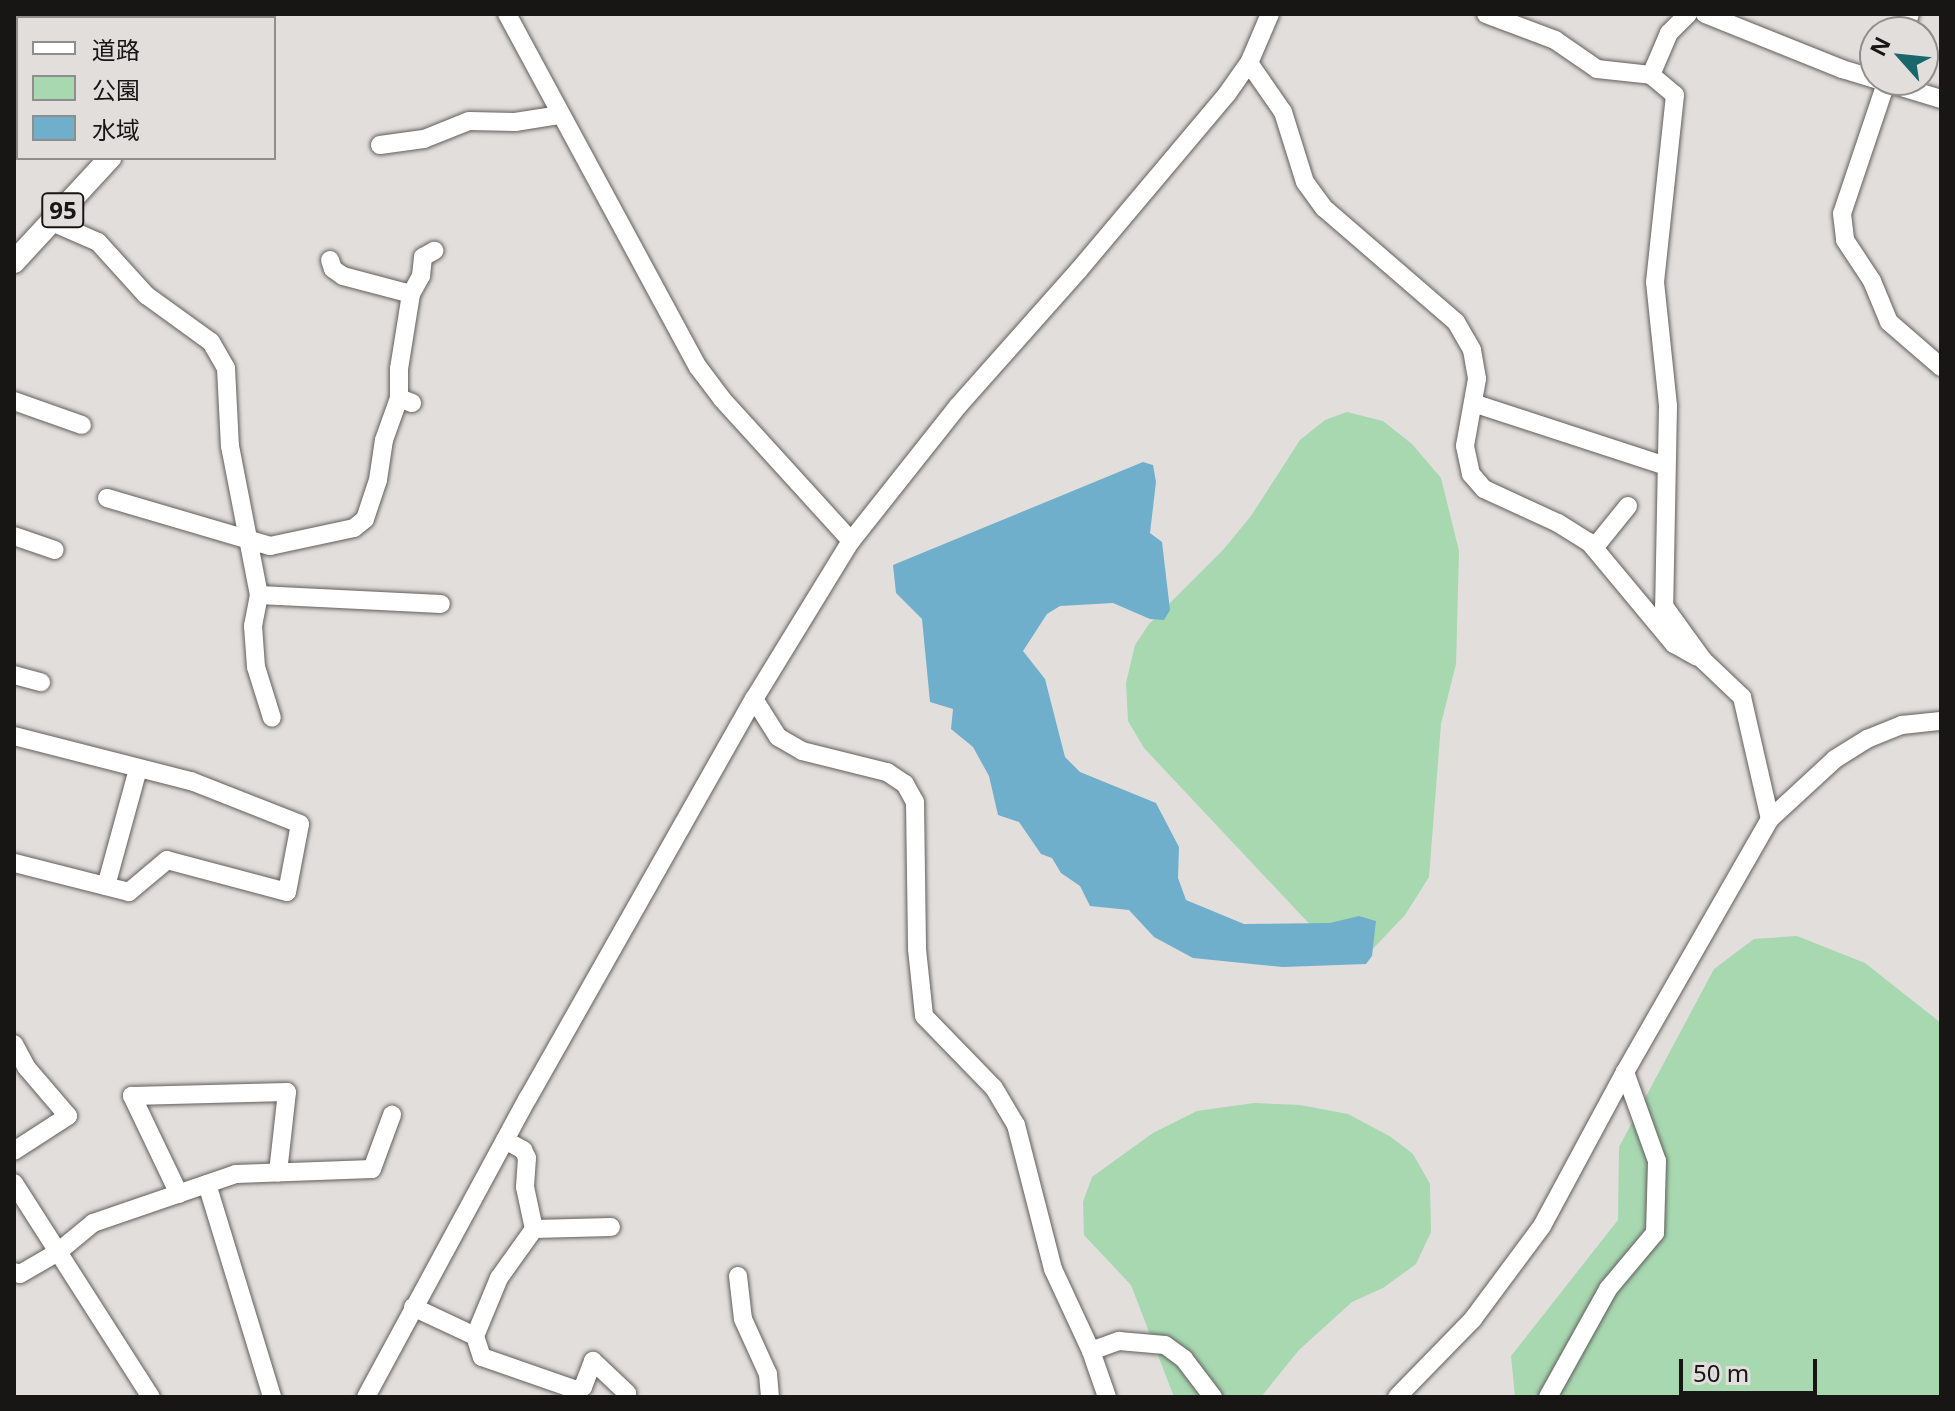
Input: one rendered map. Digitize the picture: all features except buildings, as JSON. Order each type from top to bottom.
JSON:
[{"type":"main road","name":"95","points":[[14,262],[108,160]]},
{"type":"street","points":[[507,14],[698,367],[722,399],[851,541]]},
{"type":"street","points":[[366,1397],[505,1140],[754,699],[851,541],[958,406],[1078,271],[1249,63],[1270,14]]},
{"type":"street","points":[[1486,14],[1555,40],[1597,69],[1651,75],[1675,95],[1655,282],[1668,406],[1664,606],[1703,660],[1742,697],[1770,819]]},
{"type":"street","points":[[1651,75],[1669,33],[1688,14]]},
{"type":"street","points":[[1705,14],[1859,72]]},
{"type":"street","points":[[1249,63],[1283,112],[1305,182],[1324,208],[1456,322],[1472,350],[1477,379],[1465,446],[1471,474],[1484,489],[1558,523],[1594,548],[1674,644],[1703,660]]},
{"type":"street","points":[[1881,96],[1842,214],[1845,240],[1872,281],[1889,322],[1941,367]]},
{"type":"street","points":[[380,145],[424,139],[469,121],[515,122],[560,115]]},
{"type":"street","points":[[52,222],[98,242],[146,295],[211,342],[226,368],[230,446],[259,595],[253,626],[256,667],[272,718]]},
{"type":"street","points":[[107,498],[270,546],[354,528],[365,519],[378,480],[384,440],[405,401],[399,369],[411,294],[421,276],[423,257],[434,251]]},
{"type":"street","points":[[330,260],[333,269],[343,276],[411,294]]},
{"type":"street","points":[[14,401],[82,425]]},
{"type":"street","points":[[1473,403],[1666,466]]},
{"type":"street","points":[[1594,548],[1628,506]]},
{"type":"street","points":[[14,536],[55,550]]},
{"type":"street","points":[[259,595],[441,604]]},
{"type":"street","points":[[14,675],[41,682]]},
{"type":"street","points":[[754,699],[778,737],[802,751],[887,772],[905,784],[915,802],[917,949],[924,1016],[994,1088],[1016,1125],[1053,1269],[1091,1351],[1107,1397]]},
{"type":"street","points":[[1397,1397],[1473,1319],[1542,1226],[1625,1072],[1770,819],[1835,759],[1867,739],[1902,725],[1941,721]]},
{"type":"street","points":[[14,736],[191,781],[300,824],[287,892],[167,860],[129,892],[14,863]]},
{"type":"street","points":[[106,886],[138,769]]},
{"type":"street","points":[[14,1044],[27,1068],[68,1116],[14,1151]]},
{"type":"street","points":[[1548,1397],[1608,1289],[1655,1233],[1657,1161],[1625,1072]]},
{"type":"street","points":[[179,1194],[132,1096],[287,1092],[278,1172]]},
{"type":"street","points":[[14,1272],[20,1274],[58,1252],[93,1223],[236,1174],[372,1169],[392,1115]]},
{"type":"street","points":[[505,1140],[523,1150],[527,1158],[525,1187],[534,1229],[499,1278],[475,1336],[482,1357],[529,1376],[577,1390],[583,1387],[593,1361],[627,1393]]},
{"type":"street","points":[[14,1183],[151,1397]]},
{"type":"street","points":[[207,1184],[272,1397]]},
{"type":"street","points":[[534,1229],[611,1227]]},
{"type":"street","points":[[738,1276],[743,1319],[768,1374],[770,1397]]},
{"type":"street","points":[[413,1307],[475,1336]]},
{"type":"street","points":[[1091,1351],[1119,1341],[1165,1345],[1184,1359],[1213,1397]]},
{"type":"green space","points":[[1347,412],[1383,421],[1412,444],[1441,478],[1459,551],[1456,664],[1441,724],[1429,877],[1405,915],[1367,955],[1332,948],[1144,748],[1128,721],[1126,683],[1135,645],[1149,624],[1223,550],[1251,516],[1300,440],[1325,420]]},
{"type":"green space","points":[[1797,936],[1865,963],[1941,1023],[1941,1397],[1515,1397],[1511,1356],[1618,1220],[1619,1147],[1714,969],[1754,939]]},
{"type":"green space","points":[[1254,1103],[1300,1105],[1348,1114],[1391,1137],[1413,1154],[1430,1184],[1431,1232],[1416,1264],[1383,1288],[1352,1302],[1299,1350],[1261,1397],[1174,1397],[1131,1285],[1084,1235],[1083,1202],[1092,1177],[1153,1133],[1197,1111]]},
{"type":"water","points":[[1143,462],[1153,465],[1156,482],[1150,533],[1162,542],[1170,610],[1164,620],[1150,619],[1113,603],[1060,606],[1047,614],[1023,651],[1045,679],[1065,757],[1080,772],[1156,803],[1179,847],[1178,878],[1186,900],[1244,924],[1330,923],[1359,916],[1376,921],[1372,956],[1366,964],[1283,967],[1193,958],[1154,937],[1129,910],[1090,906],[1080,886],[1061,873],[1052,858],[1041,854],[1019,822],[998,815],[989,776],[973,747],[951,729],[953,709],[930,702],[922,619],[896,593],[893,565]]}]
